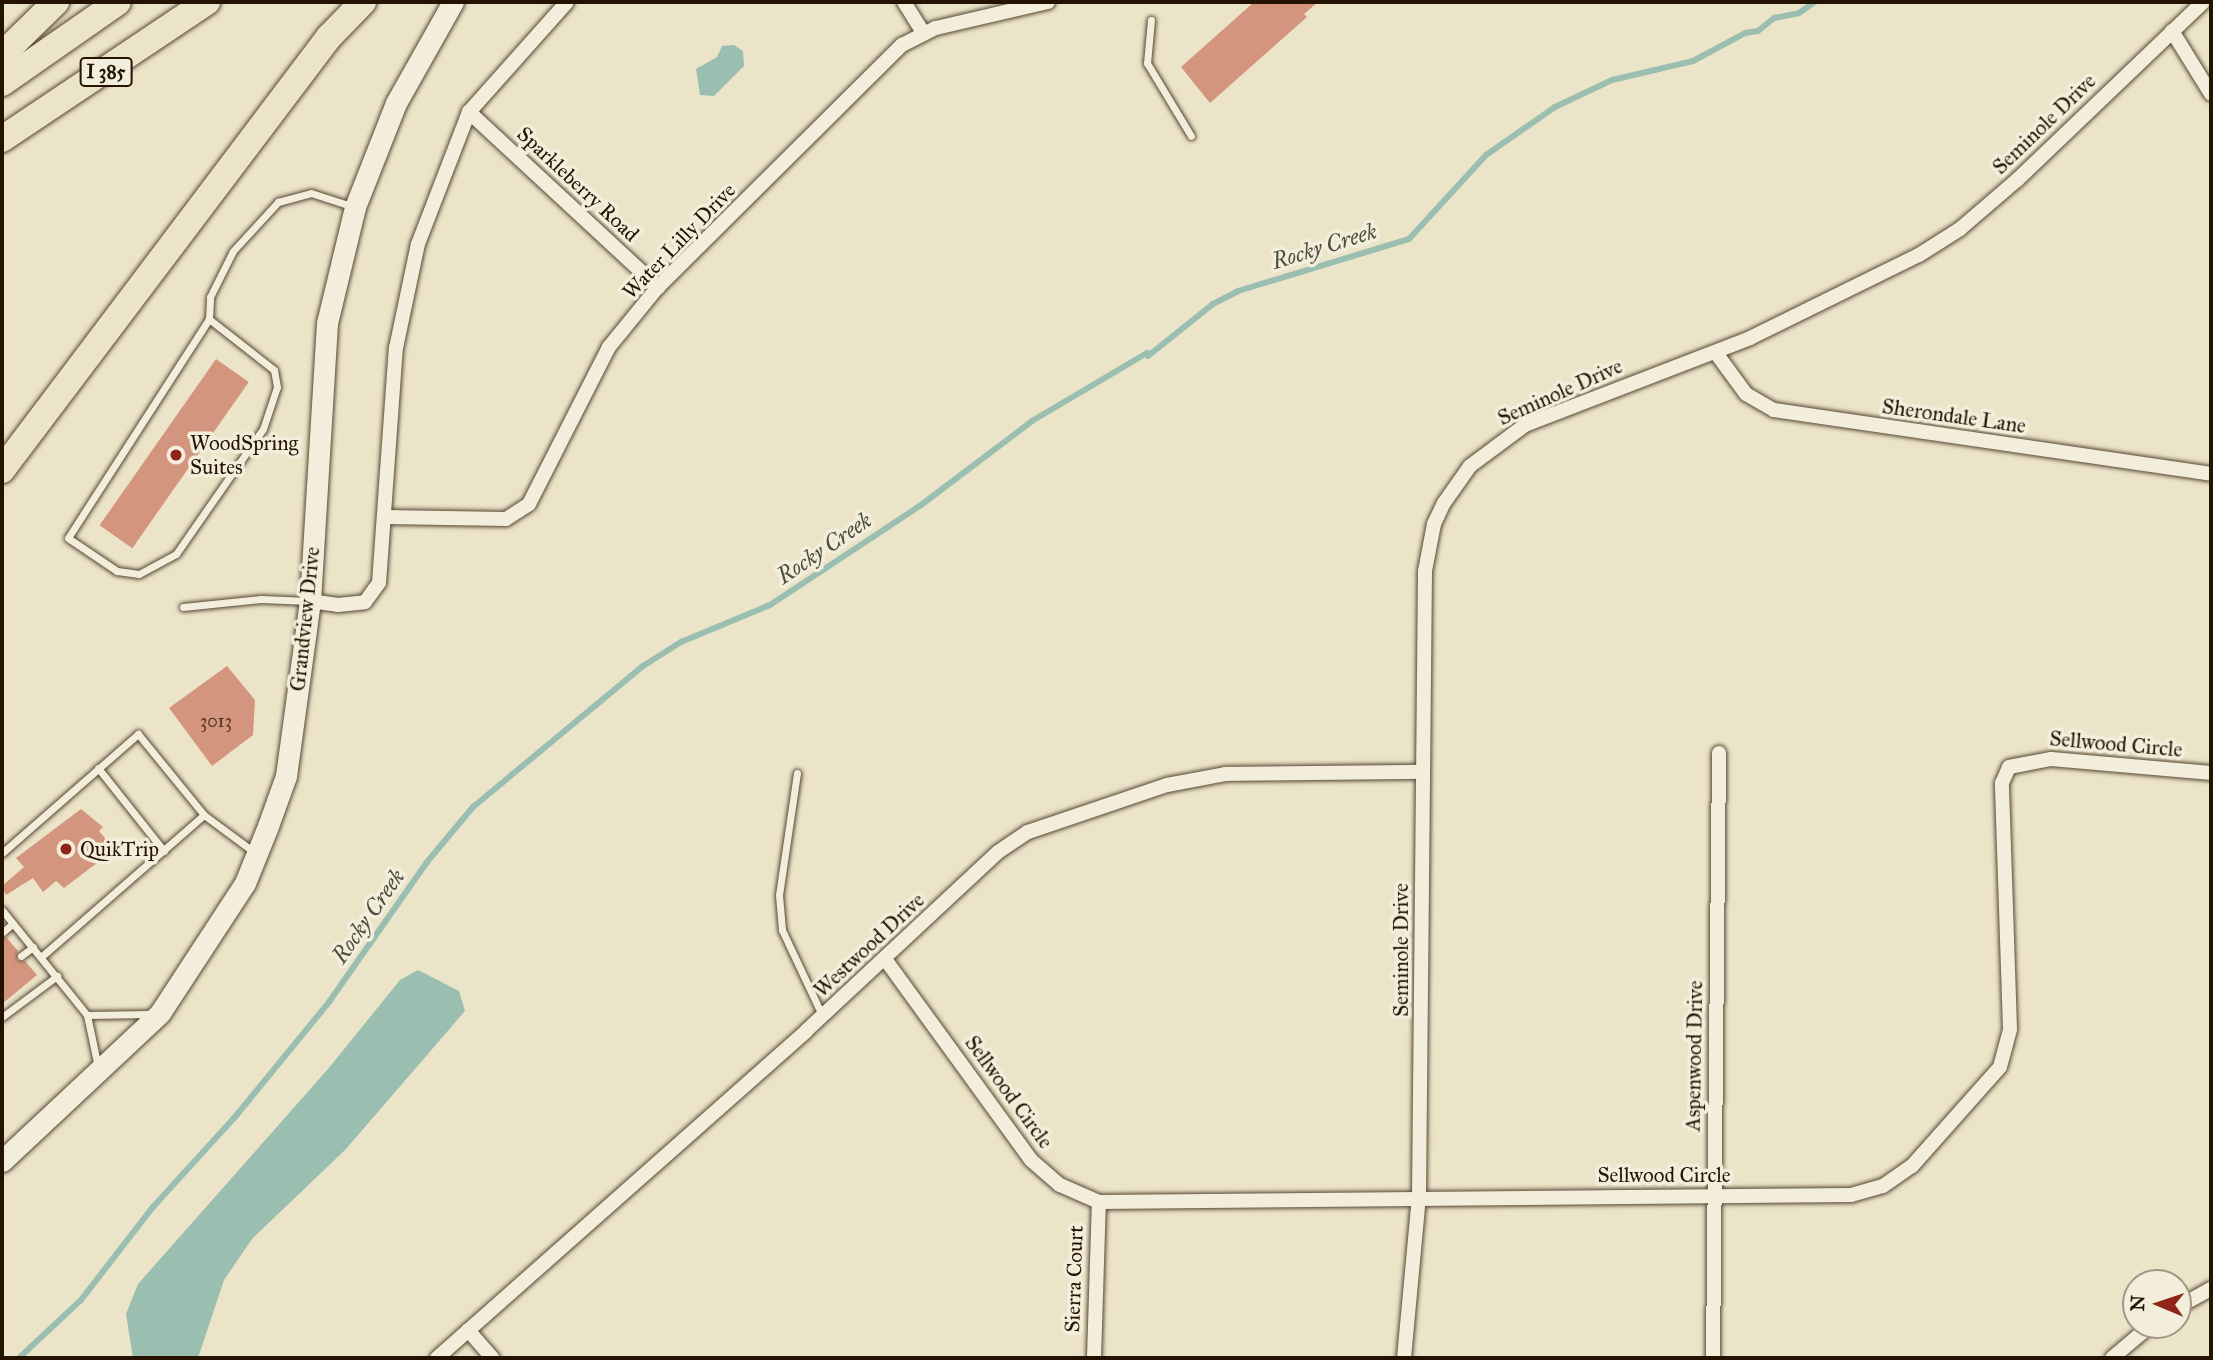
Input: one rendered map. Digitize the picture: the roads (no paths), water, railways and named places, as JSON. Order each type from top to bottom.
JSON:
[{"type":"highway","points":[[2,55],[56,2]]},
{"type":"highway","name":"I 385","points":[[2,83],[118,2]]},
{"type":"highway","name":"I 385","points":[[2,139],[207,2]]},
{"type":"highway","points":[[2,470],[329,37],[363,2]]},
{"type":"street","name":"Grandview Drive","points":[[2,1161],[160,1013],[212,939],[257,854],[286,776],[310,601],[327,323],[355,207],[396,103],[453,2]]},
{"type":"street","points":[[310,601],[338,605],[365,602],[379,583],[396,348],[418,244],[469,113],[567,2]]},
{"type":"street","points":[[904,2],[923,33]]},
{"type":"street","name":"Water Lilly Drive","points":[[385,517],[506,519],[529,504],[609,347],[659,287],[902,45],[923,33],[1048,2]]},
{"type":"street","name":"Seminole Drive","points":[[1404,1358],[1419,1196],[1425,571],[1434,524],[1457,482],[1487,450],[1525,425],[1716,353],[1919,255],[1959,229],[2203,2]]},
{"type":"street","points":[[2172,31],[2211,94]]},
{"type":"street","name":"Sparkleberry Road","points":[[469,113],[659,287]]},
{"type":"street","name":"Sherondale Lane","points":[[1716,353],[1745,394],[1774,410],[2211,474]]},
{"type":"street","name":"Aspenwood Drive","points":[[1713,1358],[1719,753]]},
{"type":"street","name":"Sellwood Circle","points":[[885,959],[1031,1160],[1060,1185],[1099,1202],[1188,1204],[1419,1196],[1851,1195],[1883,1186],[1912,1166],[1992,1080],[2010,1029],[2002,783],[2009,767],[2051,759],[2211,773]]},
{"type":"street","name":"Westwood Drive","points":[[437,1358],[822,1016],[998,852],[1062,817],[1167,785],[1225,774],[1423,772]]},
{"type":"street","name":"Sierra Court","points":[[1094,1358],[1099,1202]]},
{"type":"street","points":[[2192,1299],[2211,1289]]},
{"type":"street","points":[[468,1330],[492,1358]]},
{"type":"street","points":[[2112,1358],[2134,1339]]},
{"type":"lane","points":[[1151,20],[1147,63],[1191,136]]},
{"type":"lane","points":[[209,319],[274,370],[277,387],[263,429],[176,554],[139,574],[117,571],[68,538],[209,319],[210,297],[233,251],[278,202],[311,193],[355,207]]},
{"type":"lane","points":[[183,607],[261,599],[310,601]]},
{"type":"lane","points":[[2,853],[138,734],[204,815],[257,854]]},
{"type":"lane","points":[[98,768],[164,851]]},
{"type":"lane","points":[[797,773],[779,895],[782,930],[822,1016]]},
{"type":"lane","points":[[41,957],[204,815]]},
{"type":"lane","points":[[2,910],[87,1015],[99,1072]]},
{"type":"lane","points":[[3,932],[13,923]]},
{"type":"lane","points":[[21,956],[33,947]]},
{"type":"lane","points":[[2,1017],[57,976]]},
{"type":"lane","points":[[87,1015],[160,1013]]},
{"type":"waterway","name":"Rocky Creek","points":[[19,1358],[81,1300],[153,1207],[235,1117],[329,1002],[427,862],[473,807],[643,666],[681,642],[770,605],[921,505],[1032,421],[1147,353],[1148,356],[1213,304],[1238,291],[1409,239],[1486,155],[1555,107],[1612,80],[1693,61],[1745,33],[1758,31],[1774,18],[1799,13],[1815,2]]},
{"type":"place","name":"WoodSpring Suites","points":[[176,455]]},
{"type":"place","name":"QuikTrip","points":[[66,849]]}]
